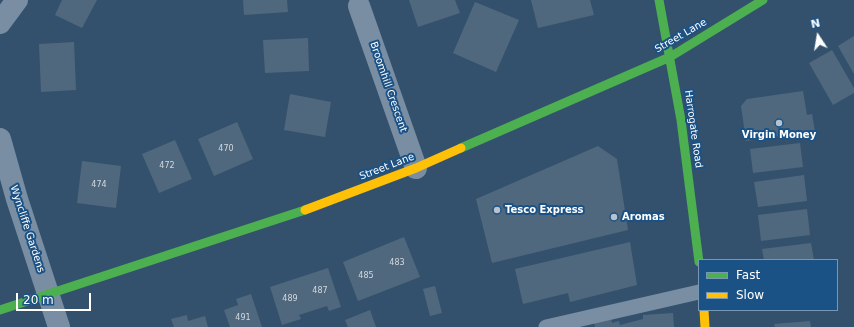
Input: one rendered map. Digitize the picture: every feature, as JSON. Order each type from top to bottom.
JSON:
[{"type":"street","points":[[0,23],[17,0]]},
{"type":"street","name":"Harrogate Road","points":[[659,0],[681,120],[699,259]]},
{"type":"street","name":"Street Lane","points":[[0,310],[301,212],[416,168],[670,57],[763,0]]},
{"type":"street","name":"Broomhill Crescent","points":[[359,3],[416,168]]},
{"type":"street","name":"Wyncliffe Gardens","points":[[0,139],[17,200],[59,327]]},
{"type":"street","points":[[704,311],[705,327]]},
{"type":"lane","points":[[546,327],[698,292]]},
{"type":"building","points":[[62,0],[97,0],[82,28],[55,15]]},
{"type":"building","points":[[243,0],[287,0],[288,12],[244,15]]},
{"type":"building","points":[[409,0],[455,0],[460,13],[418,27]]},
{"type":"building","points":[[531,0],[590,0],[594,15],[538,28]]},
{"type":"building","points":[[475,2],[519,20],[496,72],[453,53]]},
{"type":"building","points":[[854,36],[854,74],[838,46]]},
{"type":"building","points":[[308,38],[309,71],[265,73],[263,40]]},
{"type":"building","points":[[74,42],[76,90],[41,92],[39,44]]},
{"type":"building","points":[[832,50],[854,88],[854,93],[833,105],[809,63]]},
{"type":"building","name":"Virgin Money","points":[[803,91],[807,115],[812,114],[815,131],[746,141],[741,106],[747,99]]},
{"type":"building","points":[[290,94],[331,102],[325,137],[284,130]]},
{"type":"building","points":[[237,122],[253,159],[214,176],[198,139]]},
{"type":"building","points":[[175,140],[192,179],[159,193],[142,154]]},
{"type":"building","points":[[800,143],[803,167],[753,173],[750,149]]},
{"type":"building","points":[[598,146],[617,159],[628,230],[492,263],[476,199]]},
{"type":"building","points":[[82,161],[121,166],[116,208],[77,203]]},
{"type":"building","points":[[804,175],[807,201],[758,207],[754,182]]},
{"type":"building","points":[[807,209],[810,235],[761,241],[758,215]]},
{"type":"building","points":[[404,237],[420,277],[358,301],[343,262]]},
{"type":"building","points":[[630,242],[637,285],[570,302],[568,293],[523,304],[515,269]]},
{"type":"building","points":[[811,243],[814,259],[764,259],[762,249]]},
{"type":"building","points":[[328,268],[341,307],[329,311],[327,306],[299,315],[301,319],[282,325],[270,287]]},
{"type":"building","points":[[435,286],[442,313],[430,316],[423,289]]},
{"type":"building","points":[[251,294],[262,327],[230,327],[224,310],[238,305],[236,299]]},
{"type":"building","points":[[370,310],[376,327],[348,327],[345,320]]},
{"type":"building","points":[[673,313],[674,327],[595,327],[594,322],[611,317],[612,323],[619,321],[620,325],[643,319],[643,315]]},
{"type":"building","points":[[187,315],[188,321],[205,316],[208,327],[174,327],[171,319]]},
{"type":"building","points":[[810,321],[811,327],[775,327],[774,324]]},
{"type":"traffic: fast","points":[[659,0],[681,120],[699,259]]},
{"type":"traffic: fast","points":[[461,148],[670,57],[763,0]]},
{"type":"traffic: fast","points":[[0,310],[305,210]]},
{"type":"traffic: slow","points":[[305,210],[416,168],[461,148]]},
{"type":"traffic: slow","points":[[704,311],[705,327]]},
{"type":"place","name":"Virgin Money","points":[[779,123]]},
{"type":"place","name":"Tesco Express","points":[[497,210]]},
{"type":"place","name":"Aromas","points":[[614,217]]}]
